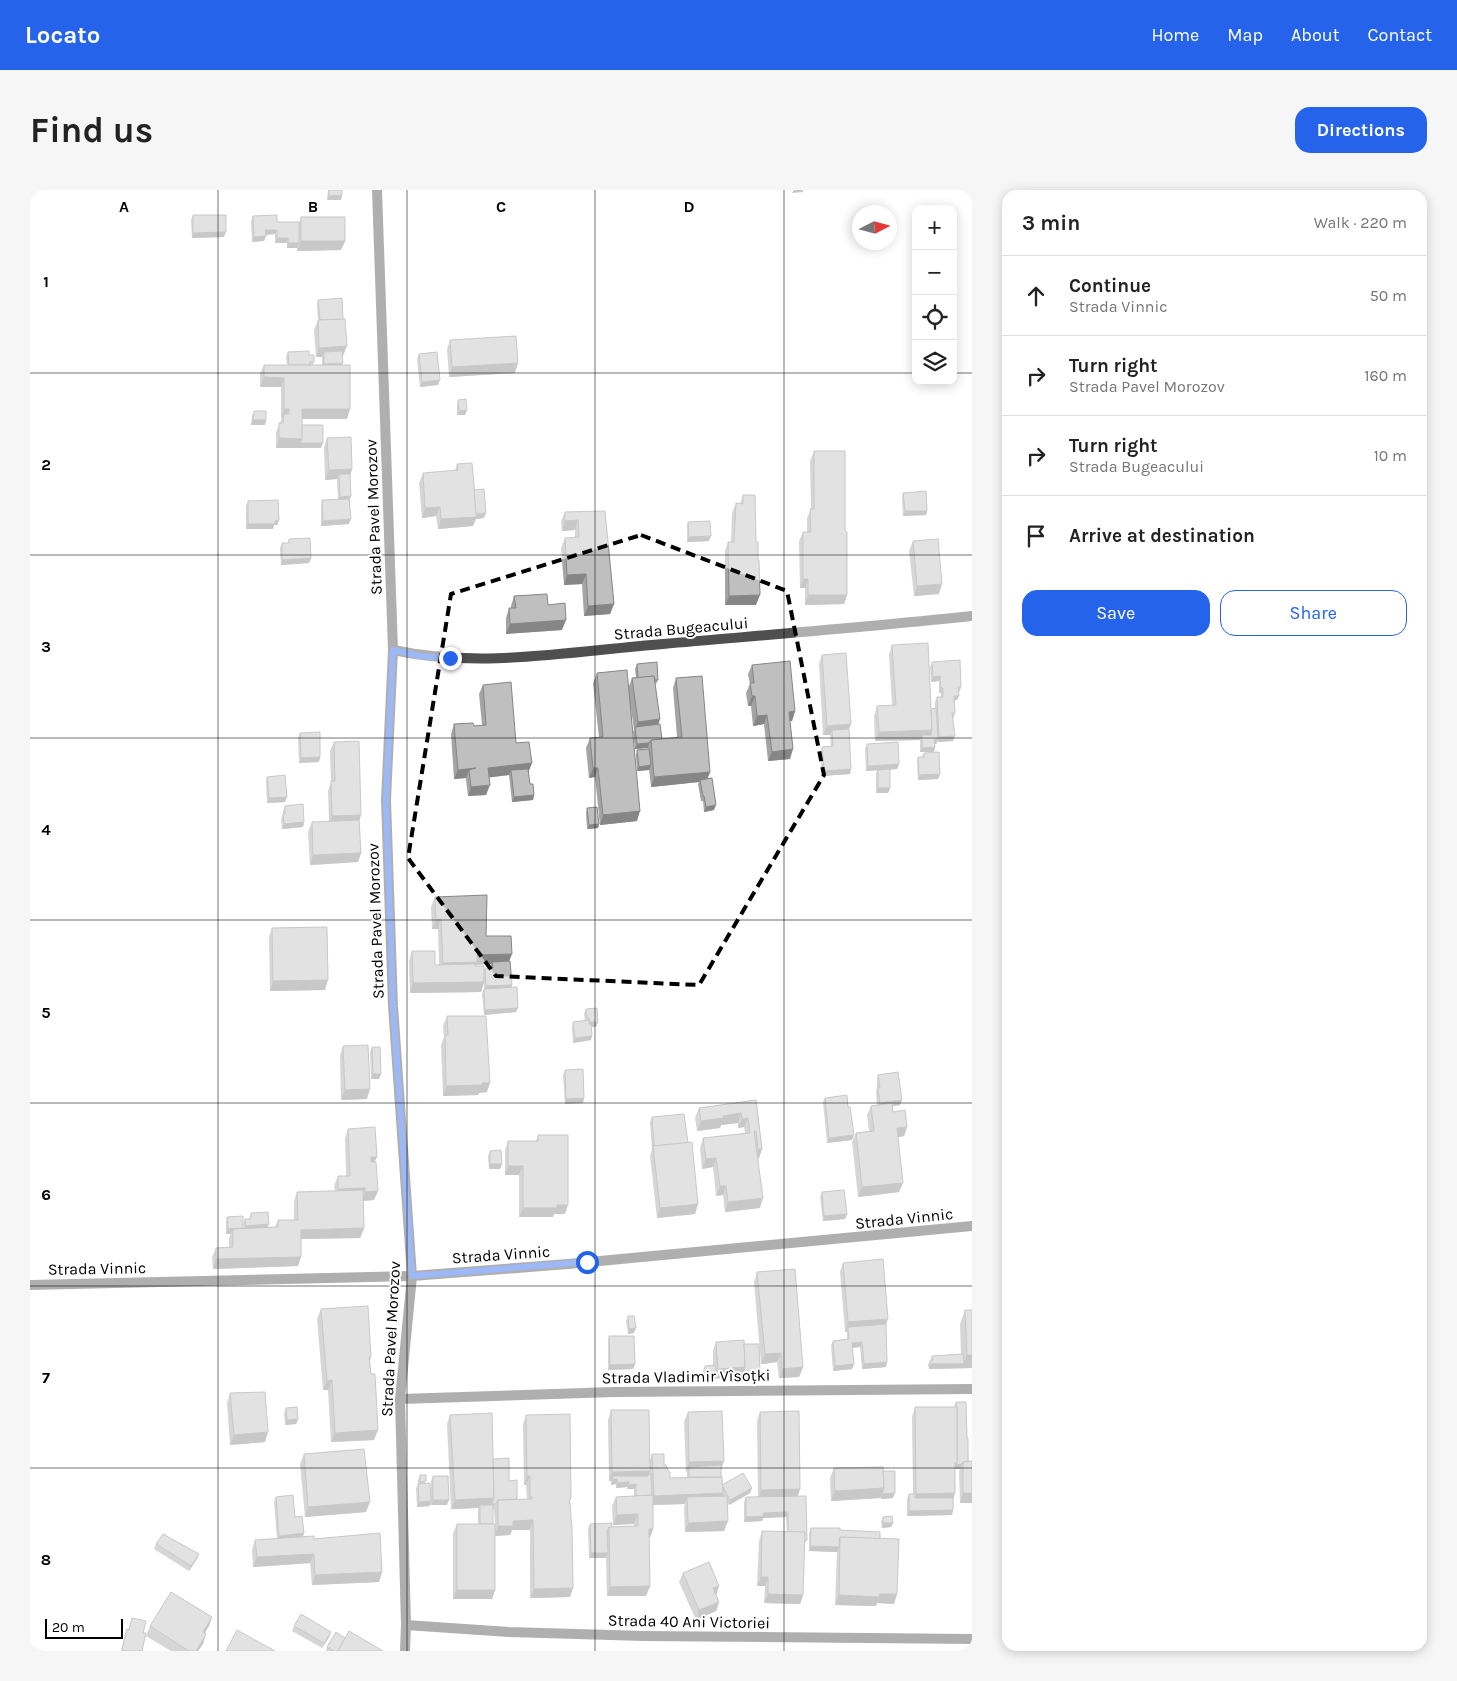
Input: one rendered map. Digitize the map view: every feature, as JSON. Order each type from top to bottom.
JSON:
[{"type":"street","name":"Strada Pavel Morozov","points":[[377,190],[393,650],[386,800],[393,1006],[412,1276],[400,1399],[406,1625],[405,1651]]},
{"type":"street","name":"Strada Bugeacului","points":[[393,650],[420,656],[464,658],[549,655],[972,616]]},
{"type":"street","name":"Strada Vinnic","points":[[30,1285],[412,1276],[568,1264],[972,1226]]},
{"type":"street","name":"Strada Vladimir Vîsoțki","points":[[400,1399],[614,1392],[972,1389]]},
{"type":"street","name":"Strada 40 Ani Victoriei","points":[[406,1625],[509,1632],[644,1636],[972,1639]]},
{"type":"highlighted area","points":[[641,535],[787,591],[824,775],[699,985],[496,976],[408,858],[451,594]]},
{"type":"building","points":[[329,190],[342,190],[342,195],[329,196]]},
{"type":"building","points":[[193,215],[226,215],[226,232],[193,233]]},
{"type":"building","points":[[277,215],[277,222],[299,222],[299,243],[288,243],[288,238],[277,238],[277,230],[265,230],[266,236],[254,237],[253,216]]},
{"type":"building","points":[[301,217],[345,217],[345,241],[301,241]]},
{"type":"building","points":[[342,298],[343,319],[320,320],[318,300]]},
{"type":"building","points":[[345,319],[347,346],[319,348],[318,320]]},
{"type":"building","points":[[516,336],[518,363],[452,367],[450,340]]},
{"type":"building","points":[[309,351],[309,355],[314,355],[314,362],[310,362],[309,365],[289,365],[288,352]]},
{"type":"building","points":[[342,351],[343,363],[324,364],[324,352]]},
{"type":"building","points":[[437,352],[440,380],[422,382],[419,354]]},
{"type":"building","points":[[264,365],[350,365],[350,409],[302,409],[302,439],[279,438],[279,423],[283,423],[284,414],[289,414],[289,409],[284,409],[284,378],[264,377]]},
{"type":"building","points":[[466,399],[467,410],[459,411],[458,400]]},
{"type":"building","points":[[254,411],[266,411],[266,420],[253,420]]},
{"type":"building","points":[[302,425],[323,425],[323,443],[300,443],[302,439]]},
{"type":"building","points":[[351,437],[352,469],[329,470],[327,438]]},
{"type":"building","points":[[814,451],[845,451],[847,595],[808,595],[808,579],[803,579],[803,532],[811,532],[810,509],[814,509]]},
{"type":"building","points":[[472,463],[477,517],[441,519],[440,507],[425,508],[423,473],[458,470],[457,464]]},
{"type":"building","points":[[339,474],[350,474],[351,496],[340,497]]},
{"type":"building","points":[[484,489],[486,513],[476,514],[474,490]]},
{"type":"building","points":[[926,491],[927,511],[905,511],[903,493]]},
{"type":"building","points":[[743,495],[755,495],[760,595],[729,596],[728,542],[734,542],[736,503],[743,504]]},
{"type":"building","points":[[349,499],[351,519],[323,521],[322,500]]},
{"type":"building","points":[[278,500],[279,520],[275,521],[275,524],[248,524],[248,501]]},
{"type":"building","points":[[605,511],[614,604],[588,606],[586,574],[567,575],[565,538],[579,537],[578,520],[565,521],[565,512]]},
{"type":"building","points":[[710,521],[711,536],[689,537],[688,522]]},
{"type":"building","points":[[310,538],[311,558],[282,560],[282,543],[289,543],[289,539]]},
{"type":"building","points":[[938,539],[942,584],[917,586],[913,541]]},
{"type":"building","points":[[547,594],[548,605],[565,603],[566,620],[510,624],[509,608],[516,608],[514,596]]},
{"type":"building","points":[[928,643],[932,730],[879,732],[877,706],[896,705],[892,645]]},
{"type":"building","points":[[846,653],[851,724],[827,726],[822,655]]},
{"type":"building","points":[[960,660],[961,687],[958,687],[959,696],[954,696],[955,713],[952,713],[955,736],[939,737],[937,697],[943,697],[943,688],[941,688],[940,676],[933,677],[932,662]]},
{"type":"building","points":[[790,661],[795,711],[789,712],[793,749],[772,752],[767,715],[757,716],[755,696],[752,696],[750,683],[754,683],[752,665]]},
{"type":"building","points":[[657,662],[658,680],[655,680],[654,676],[638,678],[637,664]]},
{"type":"building","points":[[627,670],[640,811],[603,815],[598,768],[593,768],[590,738],[603,737],[597,673]]},
{"type":"building","points":[[654,676],[660,719],[638,722],[632,678]]},
{"type":"building","points":[[702,676],[710,772],[654,777],[651,740],[682,737],[676,678]]},
{"type":"building","points":[[511,682],[516,743],[529,742],[532,763],[488,768],[490,785],[471,787],[469,770],[476,768],[458,770],[454,724],[473,723],[474,726],[486,725],[483,685]]},
{"type":"building","points":[[936,708],[938,739],[934,739],[935,747],[922,748],[922,735],[931,735],[931,709]]},
{"type":"building","points":[[660,724],[662,739],[637,744],[635,727]]},
{"type":"building","points":[[849,729],[851,769],[824,771],[822,747],[833,746],[832,730]]},
{"type":"building","points":[[320,732],[320,757],[301,758],[300,733]]},
{"type":"building","points":[[359,741],[361,815],[332,816],[331,781],[335,781],[334,742]]},
{"type":"building","points":[[898,742],[899,764],[868,766],[867,744]]},
{"type":"building","points":[[649,749],[651,765],[639,767],[637,750]]},
{"type":"building","points":[[939,752],[940,774],[919,775],[918,757],[924,757],[924,753]]},
{"type":"building","points":[[528,769],[534,795],[514,797],[511,770]]},
{"type":"building","points":[[890,769],[890,788],[878,788],[878,770]]},
{"type":"building","points":[[285,775],[287,797],[269,798],[267,777]]},
{"type":"building","points":[[712,778],[716,805],[706,807],[700,780]]},
{"type":"building","points":[[303,804],[304,822],[284,824],[283,814],[285,814],[285,806]]},
{"type":"building","points":[[597,807],[599,824],[589,825],[587,808]]},
{"type":"building","points":[[359,820],[361,853],[313,855],[312,822]]},
{"type":"building","points":[[487,895],[486,936],[511,936],[512,954],[477,955],[477,962],[443,963],[441,919],[436,920],[435,897]]},
{"type":"building","points":[[327,927],[328,980],[273,981],[272,928]]},
{"type":"building","points":[[412,951],[435,951],[435,965],[475,964],[475,966],[484,966],[484,982],[413,983]]},
{"type":"building","points":[[510,961],[512,985],[486,986],[485,969],[493,968],[492,962]]},
{"type":"building","points":[[517,987],[518,1008],[485,1010],[484,989]]},
{"type":"building","points":[[597,1008],[598,1022],[590,1022],[589,1018],[587,1018],[586,1009]]},
{"type":"building","points":[[447,1016],[486,1016],[490,1083],[446,1086],[445,1035],[448,1035]]},
{"type":"building","points":[[589,1020],[592,1036],[575,1038],[573,1022]]},
{"type":"building","points":[[368,1045],[370,1089],[345,1090],[343,1046]]},
{"type":"building","points":[[372,1047],[380,1047],[381,1074],[373,1074]]},
{"type":"building","points":[[583,1069],[584,1098],[566,1099],[565,1070]]},
{"type":"building","points":[[898,1072],[902,1100],[880,1103],[878,1075]]},
{"type":"building","points":[[847,1095],[854,1135],[829,1138],[825,1098]]},
{"type":"building","points":[[756,1100],[762,1149],[758,1149],[756,1131],[754,1131],[763,1198],[728,1202],[726,1186],[720,1186],[716,1158],[706,1159],[703,1138],[750,1133],[748,1118],[742,1119],[741,1113],[723,1116],[724,1118],[701,1121],[699,1108]]},
{"type":"building","points":[[892,1103],[893,1112],[905,1110],[907,1127],[897,1128],[903,1183],[862,1187],[856,1133],[874,1131],[871,1106]]},
{"type":"building","points":[[684,1114],[688,1143],[654,1146],[652,1117]]},
{"type":"building","points":[[375,1127],[377,1157],[371,1157],[371,1162],[376,1162],[378,1191],[365,1192],[365,1188],[338,1189],[338,1176],[350,1176],[348,1129]]},
{"type":"building","points":[[538,1135],[568,1135],[568,1205],[557,1205],[557,1208],[523,1208],[523,1166],[508,1166],[508,1141],[538,1141]]},
{"type":"building","points":[[692,1142],[698,1204],[660,1208],[653,1146]]},
{"type":"building","points":[[501,1150],[502,1164],[490,1164],[490,1151]]},
{"type":"building","points":[[363,1190],[364,1228],[301,1230],[301,1257],[216,1259],[216,1248],[233,1247],[233,1229],[278,1227],[278,1220],[298,1220],[297,1192]]},
{"type":"building","points":[[844,1190],[847,1214],[824,1216],[822,1192]]},
{"type":"building","points":[[268,1212],[269,1224],[246,1226],[245,1219],[251,1219],[251,1213]]},
{"type":"building","points":[[243,1216],[243,1228],[228,1229],[227,1217]]},
{"type":"building","points":[[883,1259],[888,1319],[848,1322],[843,1263]]},
{"type":"building","points":[[795,1269],[803,1367],[782,1369],[781,1353],[765,1354],[757,1272]]},
{"type":"building","points":[[368,1306],[371,1357],[369,1357],[371,1374],[375,1374],[378,1430],[335,1433],[332,1380],[327,1381],[321,1309]]},
{"type":"building","points":[[965,1310],[972,1310],[972,1355],[967,1355]]},
{"type":"building","points":[[628,1316],[634,1316],[636,1328],[629,1329]]},
{"type":"building","points":[[886,1324],[887,1362],[864,1364],[862,1342],[852,1343],[854,1364],[835,1366],[833,1341],[849,1339],[848,1327]]},
{"type":"building","points":[[609,1336],[634,1336],[635,1364],[610,1365]]},
{"type":"building","points":[[744,1340],[745,1367],[718,1369],[716,1342]]},
{"type":"building","points":[[744,1344],[759,1344],[760,1372],[743,1373],[745,1367]]},
{"type":"building","points":[[963,1354],[964,1364],[930,1364],[930,1361],[933,1360],[932,1356]]},
{"type":"building","points":[[715,1365],[716,1373],[706,1374],[705,1366]]},
{"type":"building","points":[[265,1392],[268,1432],[234,1435],[230,1393]]},
{"type":"building","points":[[956,1402],[966,1402],[968,1438],[968,1462],[957,1465],[957,1407]]},
{"type":"building","points":[[297,1407],[298,1419],[287,1420],[286,1408]]},
{"type":"building","points":[[915,1407],[957,1407],[955,1493],[916,1494]]},
{"type":"building","points":[[611,1410],[649,1410],[650,1471],[612,1472]]},
{"type":"building","points":[[722,1411],[724,1461],[689,1462],[688,1412]]},
{"type":"building","points":[[799,1411],[800,1489],[761,1490],[760,1412]]},
{"type":"building","points":[[492,1413],[494,1498],[455,1500],[450,1415]]},
{"type":"building","points":[[570,1414],[571,1497],[569,1503],[572,1529],[573,1588],[534,1589],[533,1520],[513,1521],[513,1526],[498,1526],[498,1500],[532,1499],[530,1497],[530,1476],[527,1476],[526,1415]]},
{"type":"building","points":[[364,1449],[370,1502],[308,1507],[304,1454]]},
{"type":"building","points":[[652,1454],[664,1454],[664,1465],[666,1465],[670,1472],[670,1478],[722,1477],[723,1493],[654,1496]]},
{"type":"building","points":[[509,1458],[509,1481],[517,1480],[517,1499],[498,1500],[496,1504],[492,1504],[494,1498],[493,1459]]},
{"type":"building","points":[[972,1461],[972,1493],[963,1493],[963,1462]]},
{"type":"building","points":[[721,1465],[721,1477],[689,1477],[689,1467]]},
{"type":"building","points":[[883,1467],[884,1488],[835,1491],[834,1468]]},
{"type":"building","points":[[883,1471],[895,1471],[895,1493],[882,1494],[884,1488]]},
{"type":"building","points":[[743,1473],[752,1488],[730,1500],[722,1485]]},
{"type":"building","points":[[651,1474],[652,1495],[636,1496],[636,1484],[629,1485],[629,1482],[617,1483],[617,1479],[613,1480],[613,1476],[648,1476]]},
{"type":"building","points":[[420,1475],[426,1475],[426,1481],[420,1482]]},
{"type":"building","points":[[433,1476],[448,1476],[449,1500],[433,1500]]},
{"type":"building","points":[[430,1483],[431,1501],[419,1502],[418,1484]]},
{"type":"building","points":[[909,1494],[915,1494],[915,1498],[953,1498],[953,1510],[909,1511]]},
{"type":"building","points":[[293,1495],[295,1517],[302,1516],[304,1533],[279,1536],[276,1497]]},
{"type":"building","points":[[653,1495],[653,1529],[649,1529],[650,1586],[610,1587],[609,1527],[638,1526],[638,1514],[617,1515],[616,1497]]},
{"type":"building","points":[[727,1496],[728,1521],[688,1523],[687,1497]]},
{"type":"building","points":[[806,1496],[807,1540],[804,1540],[805,1532],[788,1532],[788,1512],[763,1513],[764,1516],[746,1517],[746,1497]]},
{"type":"building","points":[[480,1505],[493,1505],[493,1524],[480,1524]]},
{"type":"building","points":[[892,1516],[893,1523],[883,1523],[883,1517]]},
{"type":"building","points":[[612,1523],[612,1527],[609,1527],[607,1531],[608,1553],[591,1553],[590,1524]]},
{"type":"building","points":[[457,1524],[495,1524],[495,1590],[457,1590]]},
{"type":"building","points":[[811,1528],[840,1528],[840,1530],[880,1532],[880,1539],[840,1537],[839,1547],[810,1546]]},
{"type":"building","points":[[762,1531],[805,1532],[803,1595],[768,1594],[768,1577],[761,1577]]},
{"type":"building","points":[[380,1533],[382,1572],[315,1575],[314,1554],[257,1557],[255,1540],[314,1536],[314,1539]]},
{"type":"building","points":[[163,1534],[199,1554],[191,1566],[156,1544]]},
{"type":"building","points":[[840,1537],[899,1539],[897,1594],[880,1594],[879,1597],[839,1595]]},
{"type":"building","points":[[709,1562],[719,1586],[713,1588],[719,1602],[699,1610],[683,1573]]},
{"type":"building","points":[[171,1592],[212,1617],[203,1632],[206,1634],[196,1651],[189,1651],[150,1626]]},
{"type":"building","points":[[301,1614],[331,1632],[324,1643],[294,1626]]},
{"type":"building","points":[[132,1618],[146,1621],[143,1633],[146,1633],[142,1651],[122,1650]]},
{"type":"building","points":[[237,1630],[275,1651],[226,1651]]},
{"type":"building","points":[[349,1631],[383,1651],[338,1651]]},
{"type":"building","points":[[336,1632],[345,1638],[338,1651],[334,1651],[327,1647]]},
{"type":"route","points":[[450,658],[420,656],[393,650],[386,800],[393,1006],[412,1276],[587,1262]]}]
